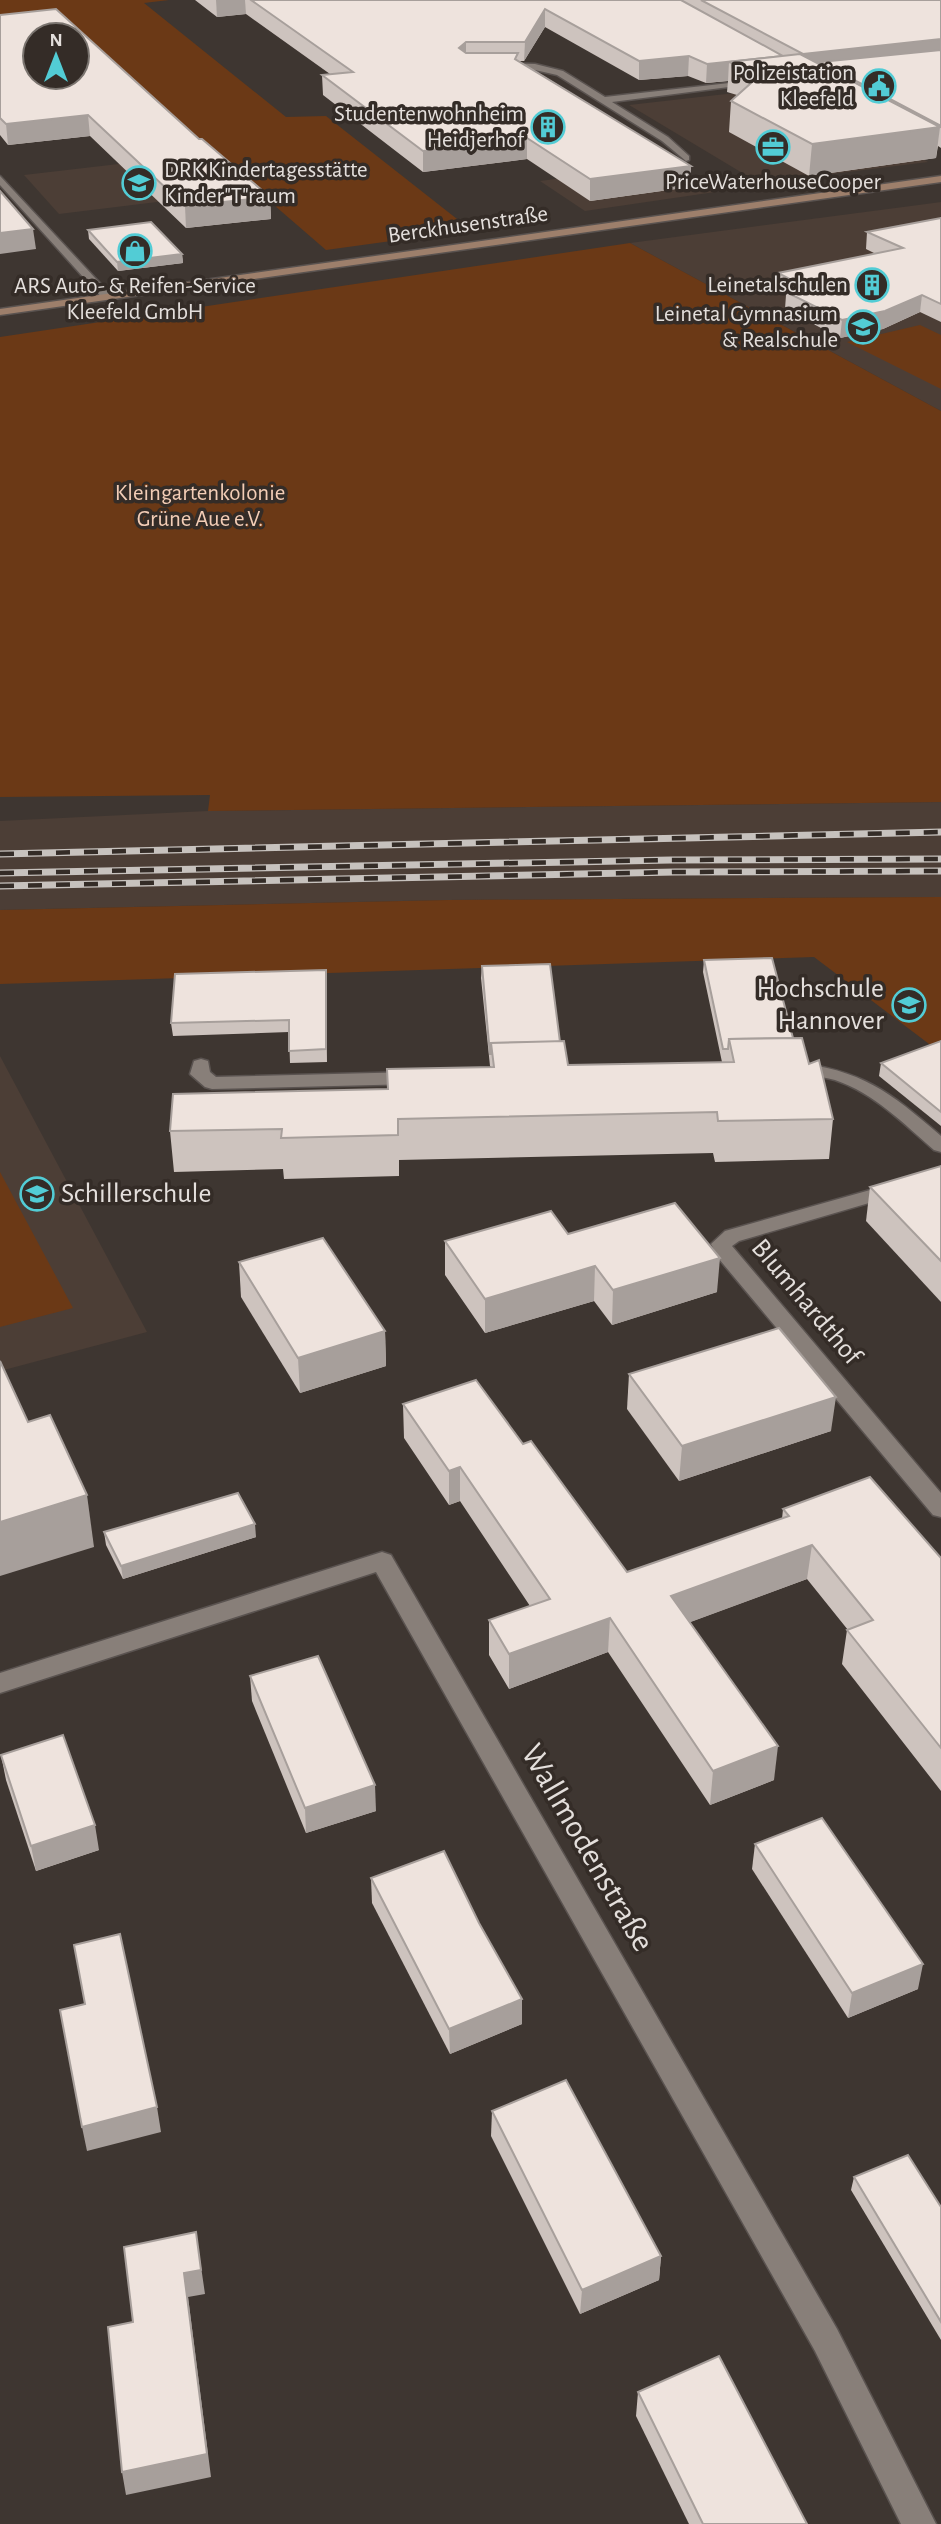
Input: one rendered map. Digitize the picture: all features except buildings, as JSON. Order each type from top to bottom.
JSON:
[{"type":"street","points":[[489,66],[535,67],[560,73],[665,139],[686,158]]},
{"type":"street","points":[[605,100],[762,83]]},
{"type":"street","points":[[0,179],[107,297]]},
{"type":"street","name":"Berckhusenstraße","points":[[0,312],[941,179]]},
{"type":"street","points":[[201,1065],[200,1074],[212,1083],[429,1077]]},
{"type":"street","points":[[776,1068],[816,1069],[855,1080],[878,1093],[941,1146]]},
{"type":"street","name":"Blumhardthof","points":[[941,1176],[732,1236],[722,1244],[726,1254],[941,1509]]},
{"type":"street","name":"Wallmodenstraße","points":[[0,1683],[382,1561],[826,2340],[919,2524]]},
{"type":"shaded area","points":[[789,87],[928,162],[759,183],[629,105]]},
{"type":"shaded area","name":"DRK Kindertagesstätte Kinder\"T\"raum","points":[[213,153],[255,190],[59,214],[24,175]]},
{"type":"shaded area","points":[[667,164],[715,192],[585,211],[540,181]]},
{"type":"shaded area","name":"Leinetal Gymnasium & Realschule","points":[[941,202],[941,411],[630,243],[911,206]]},
{"type":"shaded area","points":[[941,802],[941,897],[448,900],[0,910],[0,821],[208,811]]},
{"type":"shaded area","name":"Schillerschule","points":[[0,1056],[147,1332],[0,1371]]},
{"type":"green space","points":[[0,0],[169,0],[144,3],[286,117],[326,116],[471,230],[326,250],[91,47],[91,21],[21,21],[21,25],[0,21]]},
{"type":"green space","name":"Kleingartenkolonie Grüne Aue e.V.","points":[[630,243],[941,411],[941,802],[208,811],[210,795],[0,797],[0,337]]},
{"type":"green space","points":[[920,325],[941,335],[941,389],[847,342]]},
{"type":"green space","points":[[941,897],[941,1053],[814,957],[0,984],[0,910],[448,900]]},
{"type":"green space","points":[[0,1172],[73,1308],[0,1327]]},
{"type":"railway","points":[[0,854],[941,832]]},
{"type":"railway","points":[[0,873],[671,860],[941,859]]},
{"type":"railway","points":[[0,886],[675,872],[941,871]]},
{"type":"place","name":"Polizeistation Kleefeld","points":[[879,86]]},
{"type":"place","name":"Studentenwohnheim Heidjerhof","points":[[548,127]]},
{"type":"place","name":"PriceWaterhouseCooper","points":[[773,147]]},
{"type":"place","name":"DRK Kindertagesstätte Kinder\"T\"raum","points":[[139,183]]},
{"type":"place","name":"ARS Auto- & Reifen-Service Kleefeld GmbH","points":[[135,251]]},
{"type":"place","name":"Leinetalschulen","points":[[872,285]]},
{"type":"place","name":"Leinetal Gymnasium & Realschule","points":[[863,327]]},
{"type":"place","name":"Hochschule Hannover","points":[[909,1005]]},
{"type":"place","name":"Schillerschule","points":[[37,1194]]}]
